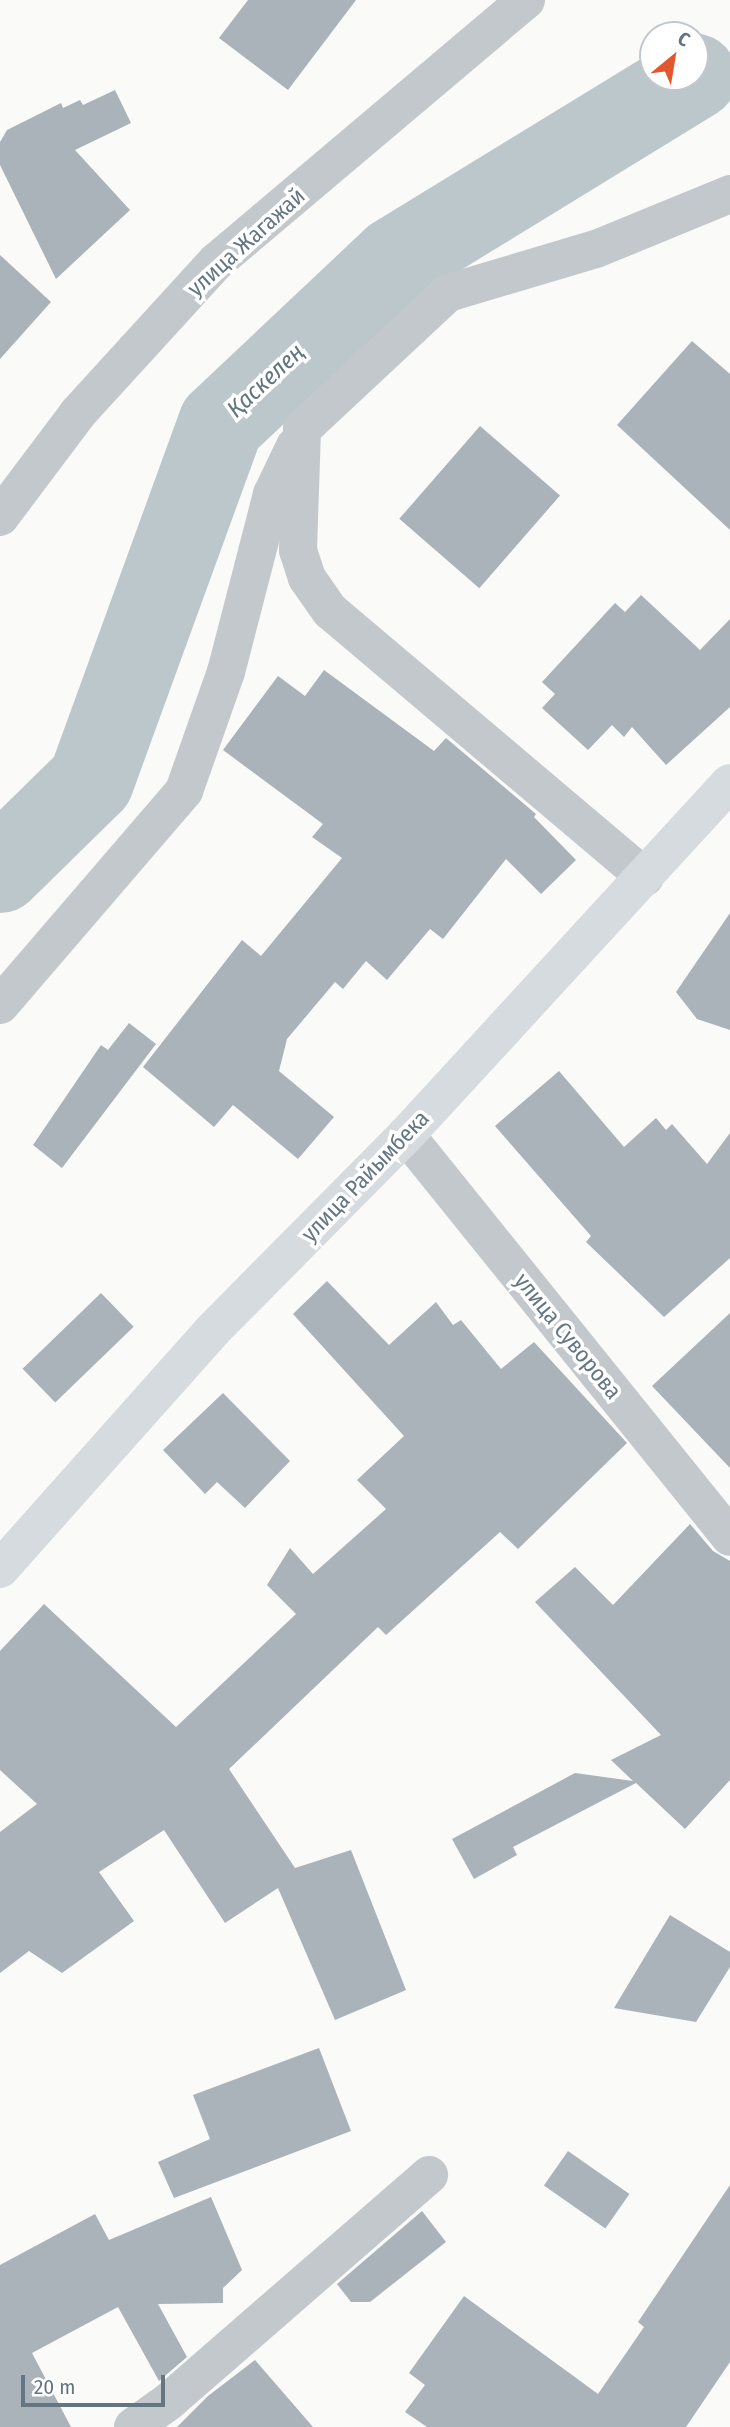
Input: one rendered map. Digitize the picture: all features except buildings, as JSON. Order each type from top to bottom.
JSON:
[{"type":"street","name":"улица Жагажай","points":[[0,517],[78,413],[216,262],[526,0]]},
{"type":"street","points":[[0,1005],[184,791],[226,672],[272,494],[302,429],[448,293],[596,248],[730,194]]},
{"type":"street","points":[[302,429],[298,550],[307,578],[330,611],[645,877]]},
{"type":"street","name":"улица Райымбека","points":[[0,1569],[213,1330],[405,1135],[730,783]]},
{"type":"street","name":"улица Суворова","points":[[405,1135],[730,1536]]},
{"type":"street","points":[[133,2427],[168,2402],[429,2175]]},
{"type":"waterway","name":"Қаскелең","points":[[0,870],[91,781],[221,424],[395,260],[671,91]]}]
